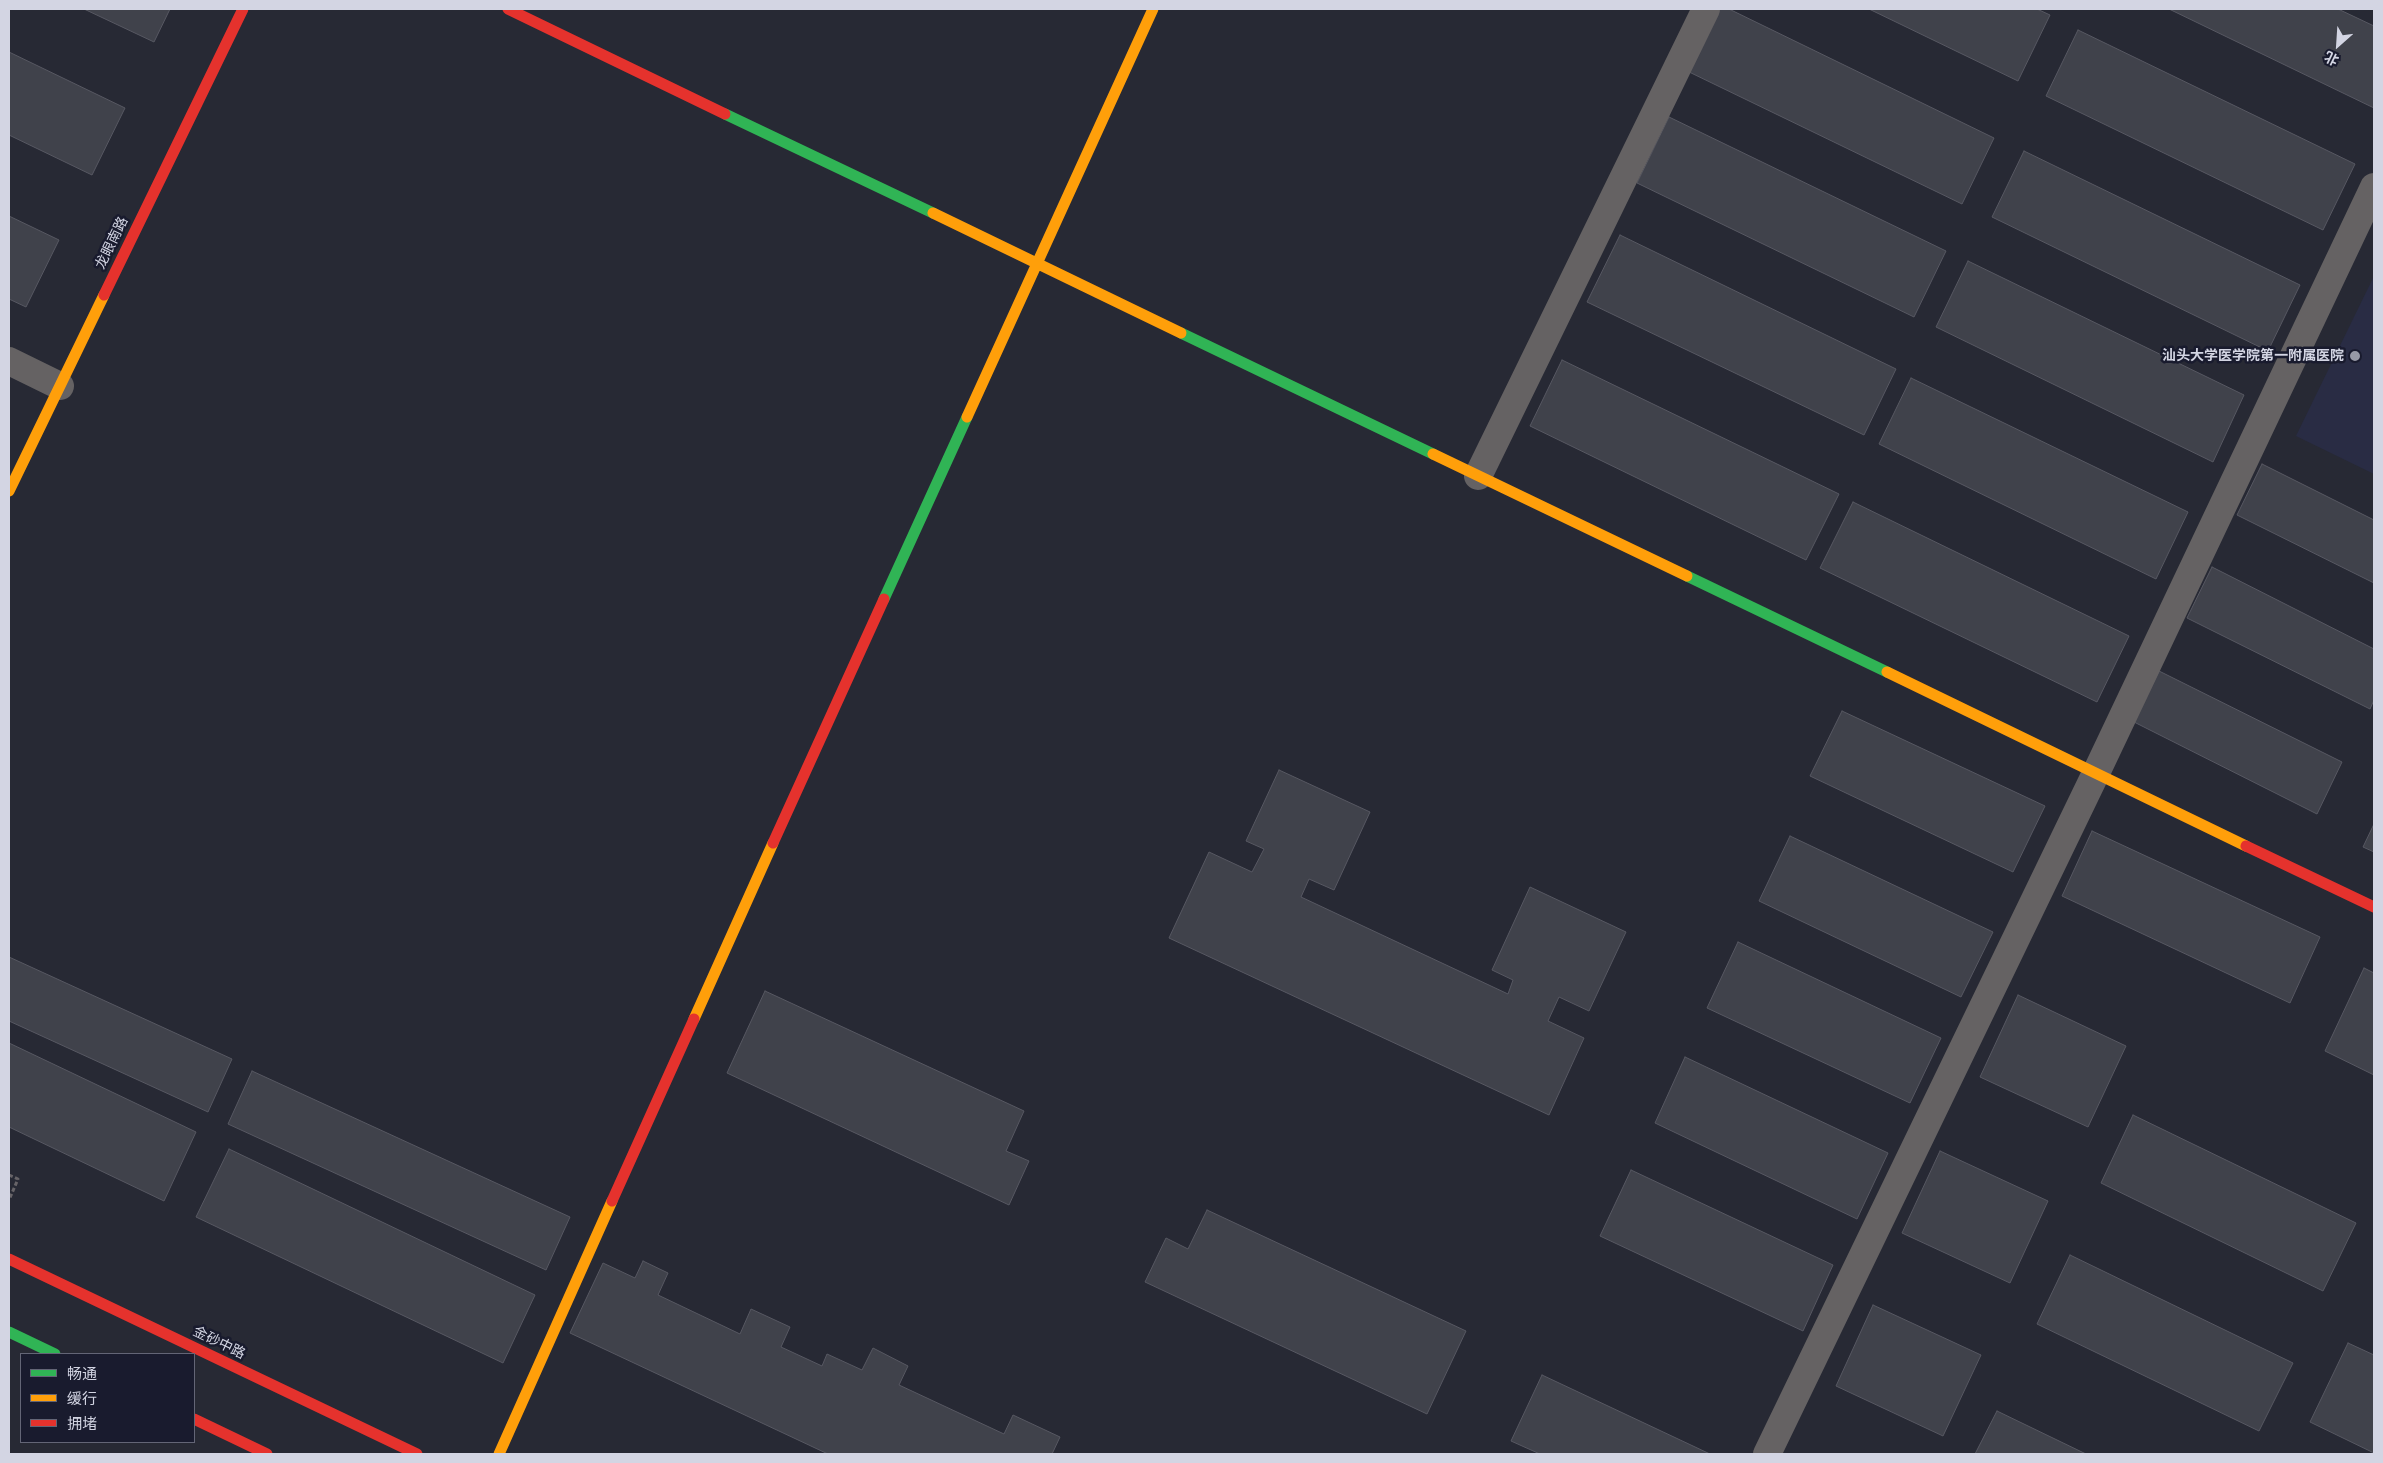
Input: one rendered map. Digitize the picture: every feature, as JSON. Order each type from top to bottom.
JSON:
[{"type":"street","name":"龙眼南路","points":[[9,491],[243,9]]},
{"type":"street","points":[[508,9],[2374,907]]},
{"type":"street","points":[[498,1454],[1036,262],[1153,9]]},
{"type":"street","points":[[1478,476],[1706,9]]},
{"type":"street","points":[[1767,1454],[2096,774],[2374,187]]},
{"type":"street","points":[[9,361],[60,386]]},
{"type":"street","name":"金砂中路","points":[[9,1259],[417,1454]]},
{"type":"street","points":[[9,1332],[53,1353]]},
{"type":"street","points":[[195,1420],[268,1454]]},
{"type":"path","points":[[9,1175],[18,1179],[9,1200]]},
{"type":"shaded area","name":"汕头大学医学院第一附属医院","points":[[2374,276],[2374,474],[2296,436]]},
{"type":"building","points":[[84,9],[170,9],[154,42]]},
{"type":"building","points":[[1715,9],[1729,9],[1994,138],[1962,204],[1685,70]]},
{"type":"building","points":[[1869,9],[2037,9],[2050,15],[2018,81]]},
{"type":"building","points":[[2169,9],[2338,9],[2374,26],[2374,108]]},
{"type":"building","points":[[2078,30],[2355,164],[2323,230],[2046,96]]},
{"type":"building","points":[[9,52],[125,108],[92,175],[9,135]]},
{"type":"building","points":[[1669,117],[1946,251],[1914,317],[1637,183]]},
{"type":"building","points":[[2024,151],[2300,285],[2268,351],[1992,217]]},
{"type":"building","points":[[9,216],[59,240],[26,307],[9,299]]},
{"type":"building","points":[[1620,235],[1896,369],[1864,435],[1587,302]]},
{"type":"building","points":[[1968,261],[2244,395],[2213,462],[1936,327]]},
{"type":"building","points":[[1562,360],[1839,494],[1806,560],[1530,426]]},
{"type":"building","points":[[1911,378],[2188,512],[2156,579],[1879,444]]},
{"type":"building","points":[[2262,464],[2374,520],[2374,583],[2237,515]]},
{"type":"building","points":[[1853,502],[2129,636],[2097,702],[1820,568]]},
{"type":"building","points":[[2212,567],[2374,649],[2374,700],[2370,709],[2187,618]]},
{"type":"building","points":[[2159,671],[2342,762],[2317,814],[2134,722]]},
{"type":"building","points":[[1842,711],[2045,806],[2013,872],[1810,776]]},
{"type":"building","points":[[1279,770],[1370,812],[1334,890],[1309,879],[1301,897],[1508,994],[1513,980],[1492,970],[1530,887],[1626,932],[1589,1011],[1559,997],[1548,1021],[1584,1038],[1549,1115],[1169,938],[1209,852],[1252,872],[1264,849],[1246,841]]},
{"type":"building","points":[[2374,824],[2374,852],[2363,847]]},
{"type":"building","points":[[2092,831],[2320,937],[2290,1003],[2062,896]]},
{"type":"building","points":[[1790,836],[1993,932],[1961,997],[1759,901]]},
{"type":"building","points":[[1738,942],[1941,1038],[1910,1103],[1707,1008]]},
{"type":"building","points":[[9,957],[232,1059],[208,1112],[9,1021]]},
{"type":"building","points":[[2364,968],[2374,973],[2374,1075],[2325,1051]]},
{"type":"building","points":[[765,991],[1024,1111],[1006,1151],[1029,1161],[1009,1205],[727,1073]]},
{"type":"building","points":[[2018,995],[2126,1046],[2088,1127],[1980,1077]]},
{"type":"building","points":[[9,1043],[196,1132],[164,1201],[9,1127]]},
{"type":"building","points":[[1685,1057],[1888,1153],[1857,1219],[1655,1123]]},
{"type":"building","points":[[252,1071],[570,1217],[546,1270],[228,1124]]},
{"type":"building","points":[[2133,1115],[2356,1223],[2323,1291],[2101,1183]]},
{"type":"building","points":[[229,1149],[535,1295],[503,1363],[196,1217]]},
{"type":"building","points":[[1940,1151],[2048,1201],[2010,1283],[1902,1233]]},
{"type":"building","points":[[1631,1170],[1833,1265],[1803,1331],[1600,1236]]},
{"type":"building","points":[[1207,1210],[1466,1331],[1427,1414],[1145,1282],[1166,1238],[1188,1249]]},
{"type":"building","points":[[2070,1255],[2293,1363],[2259,1431],[2037,1324]]},
{"type":"building","points":[[643,1261],[668,1273],[658,1295],[740,1334],[751,1309],[790,1327],[781,1347],[822,1366],[827,1354],[862,1370],[873,1348],[908,1366],[899,1385],[1004,1434],[1013,1415],[1060,1437],[1052,1454],[828,1454],[570,1333],[603,1263],[635,1278]]},
{"type":"building","points":[[1873,1305],[1981,1355],[1943,1436],[1836,1386]]},
{"type":"building","points":[[2348,1343],[2374,1355],[2374,1453],[2310,1422]]},
{"type":"building","points":[[1542,1375],[1710,1454],[1540,1454],[1511,1441]]},
{"type":"building","points":[[1997,1411],[2086,1454],[1975,1454]]},
{"type":"traffic: fast","points":[[725,114],[933,213]]},
{"type":"traffic: fast","points":[[1181,333],[1433,454]]},
{"type":"traffic: fast","points":[[884,599],[967,417]]},
{"type":"traffic: fast","points":[[1687,576],[1887,672]]},
{"type":"traffic: fast","points":[[9,1332],[53,1353]]},
{"type":"traffic: slow","points":[[967,417],[1153,9]]},
{"type":"traffic: slow","points":[[933,213],[1181,333]]},
{"type":"traffic: slow","points":[[9,491],[104,295]]},
{"type":"traffic: slow","points":[[1433,454],[1687,576]]},
{"type":"traffic: slow","points":[[1887,672],[2246,846]]},
{"type":"traffic: slow","points":[[694,1019],[773,843]]},
{"type":"traffic: slow","points":[[499,1454],[612,1201]]},
{"type":"traffic: jam","points":[[104,295],[243,9]]},
{"type":"traffic: jam","points":[[508,9],[725,114]]},
{"type":"traffic: jam","points":[[773,843],[884,599]]},
{"type":"traffic: jam","points":[[2246,846],[2374,907]]},
{"type":"traffic: jam","points":[[612,1201],[694,1019]]},
{"type":"traffic: jam","points":[[9,1259],[417,1454]]},
{"type":"traffic: jam","points":[[195,1419],[267,1454]]},
{"type":"place","name":"汕头大学医学院第一附属医院","points":[[2355,356]]}]
